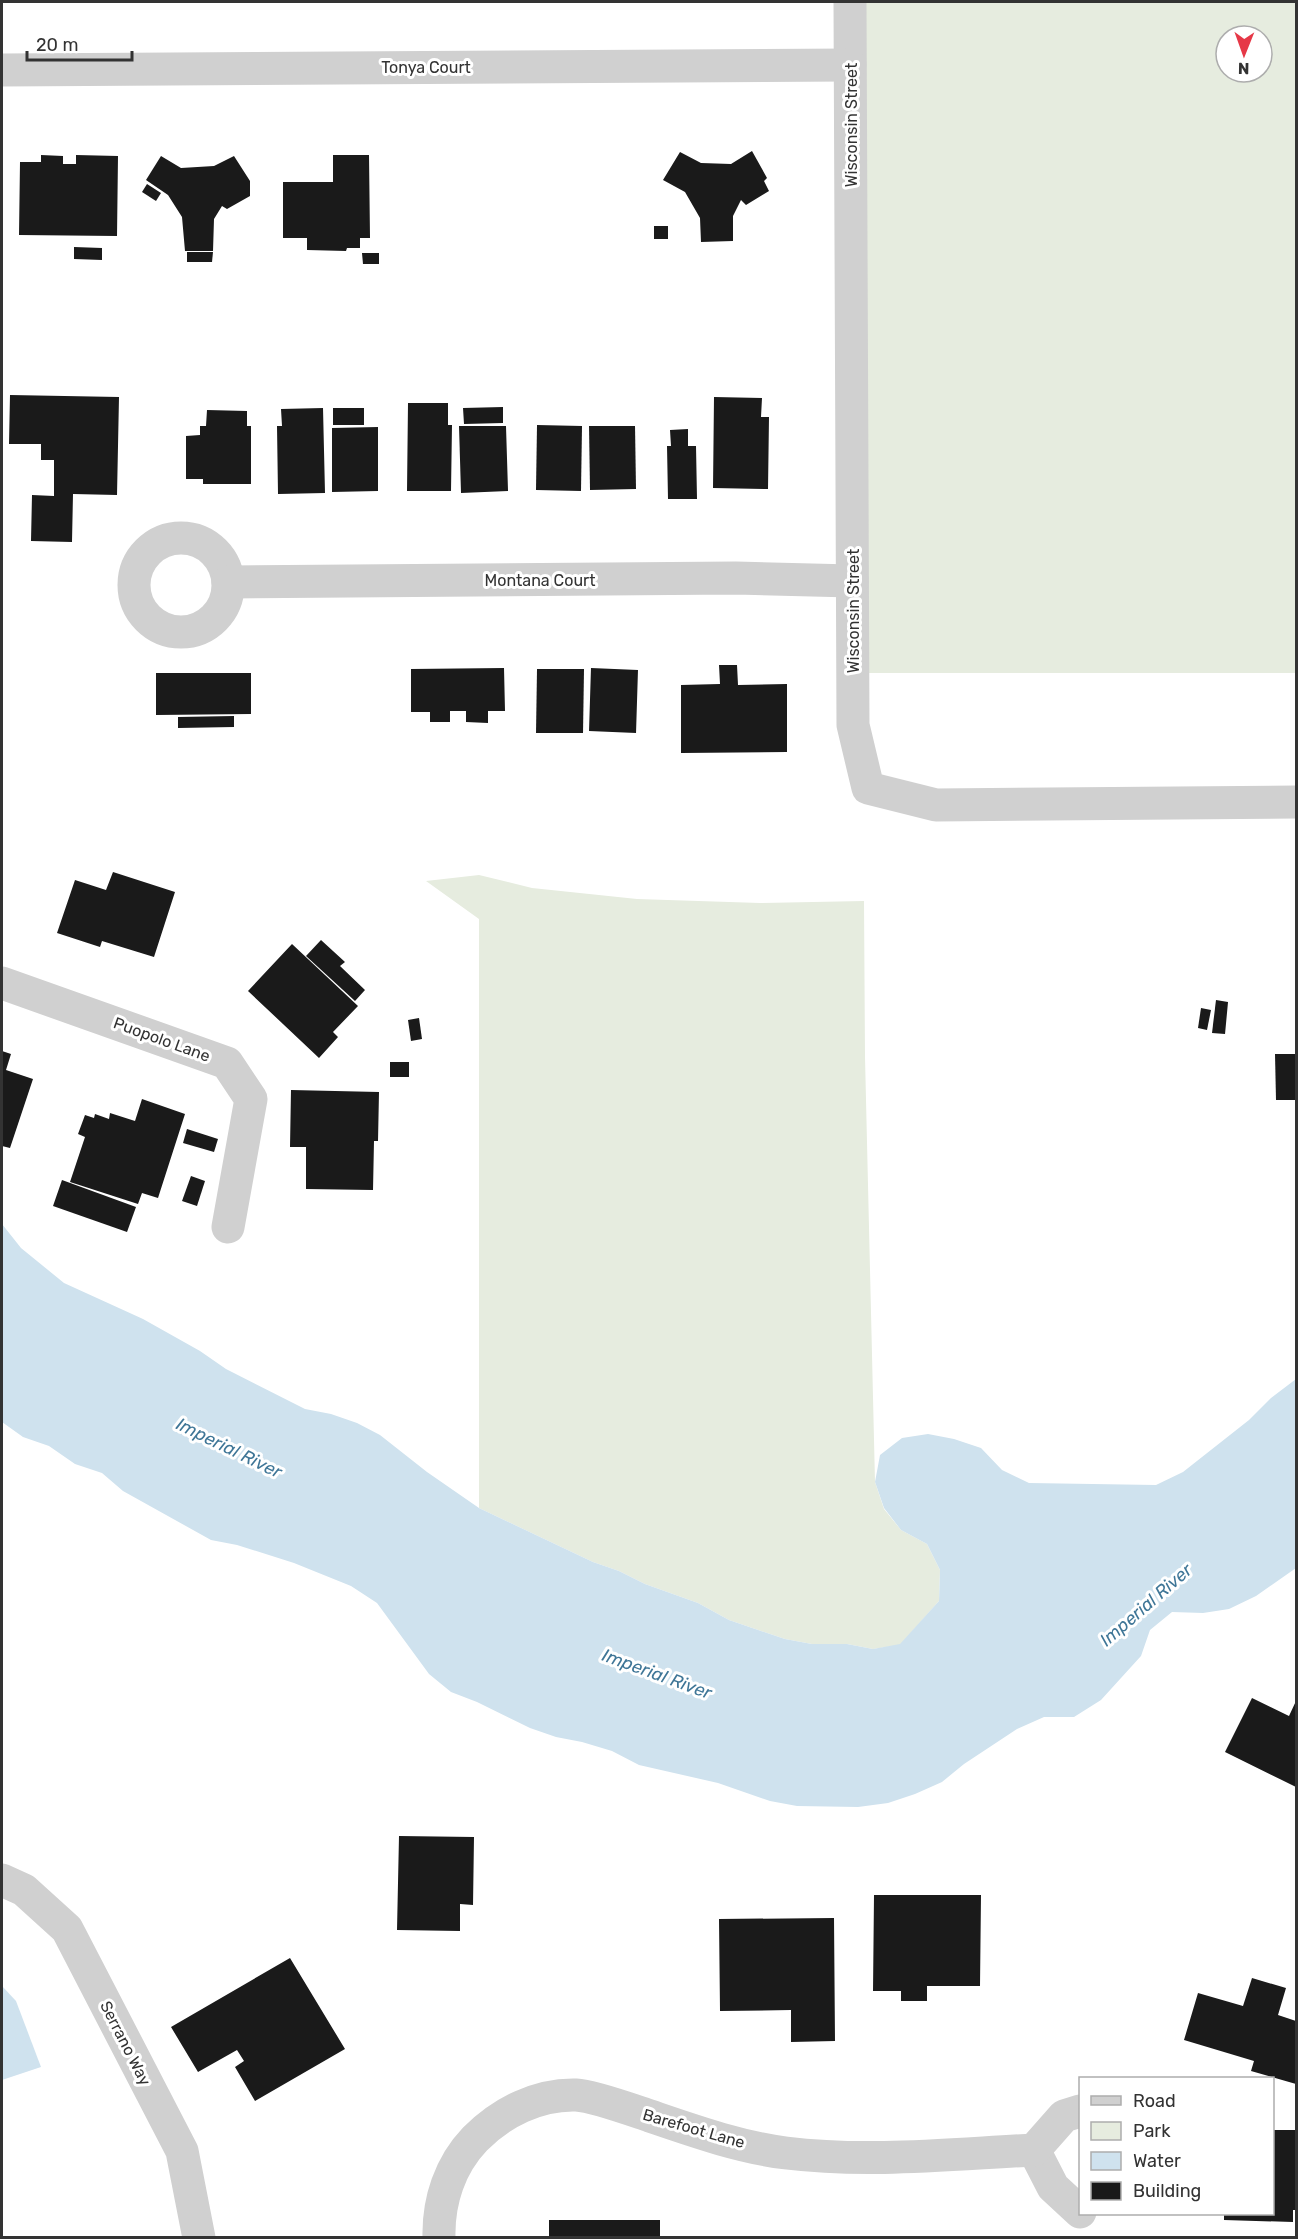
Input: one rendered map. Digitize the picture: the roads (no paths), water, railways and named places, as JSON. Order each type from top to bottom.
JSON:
[{"type":"street","name":"Wisconsin Street","points":[[850,2],[853,725],[868,788],[936,805],[1296,801]]},
{"type":"street","name":"Tonya Court","points":[[2,70],[850,65]]},
{"type":"street","name":"Montana Court","points":[[228,582],[724,578],[852,581]]},
{"type":"street","name":"Puopolo Lane","points":[[2,983],[227,1063],[251,1100],[228,1227]]},
{"type":"street","name":"Serrano Way","points":[[2,1880],[24,1890],[67,1929],[182,2151],[199,2238]]},
{"type":"street","name":"Barefoot Lane","points":[[439,2238],[439,2224],[446,2185],[464,2151],[491,2122],[532,2100],[577,2095],[704,2134],[782,2152],[826,2158],[903,2157],[1034,2150]]},
{"type":"street","points":[[1079,2111],[1064,2116],[1034,2150],[1053,2187],[1079,2211]]},
{"type":"street","points":[[1080,2238],[1081,2215]]},
{"type":"water","name":"Imperial River","points":[[2,1224],[21,1248],[64,1283],[143,1319],[200,1351],[226,1369],[305,1409],[331,1414],[357,1423],[380,1435],[427,1472],[479,1508],[593,1562],[698,1603],[729,1620],[785,1639],[812,1644],[847,1644],[873,1649],[900,1644],[939,1601],[940,1570],[927,1544],[901,1530],[884,1508],[875,1482],[880,1455],[902,1438],[928,1434],[954,1439],[981,1448],[1002,1470],[1029,1483],[1156,1485],[1183,1472],[1296,1379],[1296,1568],[1256,1596],[1229,1609],[1203,1613],[1172,1612],[1150,1630],[1141,1656],[1101,1700],[1074,1717],[1044,1717],[1017,1729],[964,1764],[942,1782],[915,1794],[888,1803],[858,1807],[797,1806],[770,1801],[718,1783],[639,1765],[612,1751],[556,1737],[530,1728],[451,1692],[429,1674],[377,1603],[351,1586],[294,1563],[237,1545],[211,1540],[123,1491],[102,1473],[75,1464],[49,1446],[23,1437],[2,1422]]},
{"type":"water","points":[[2,1986],[16,2001],[41,2067],[2,2080]]}]
